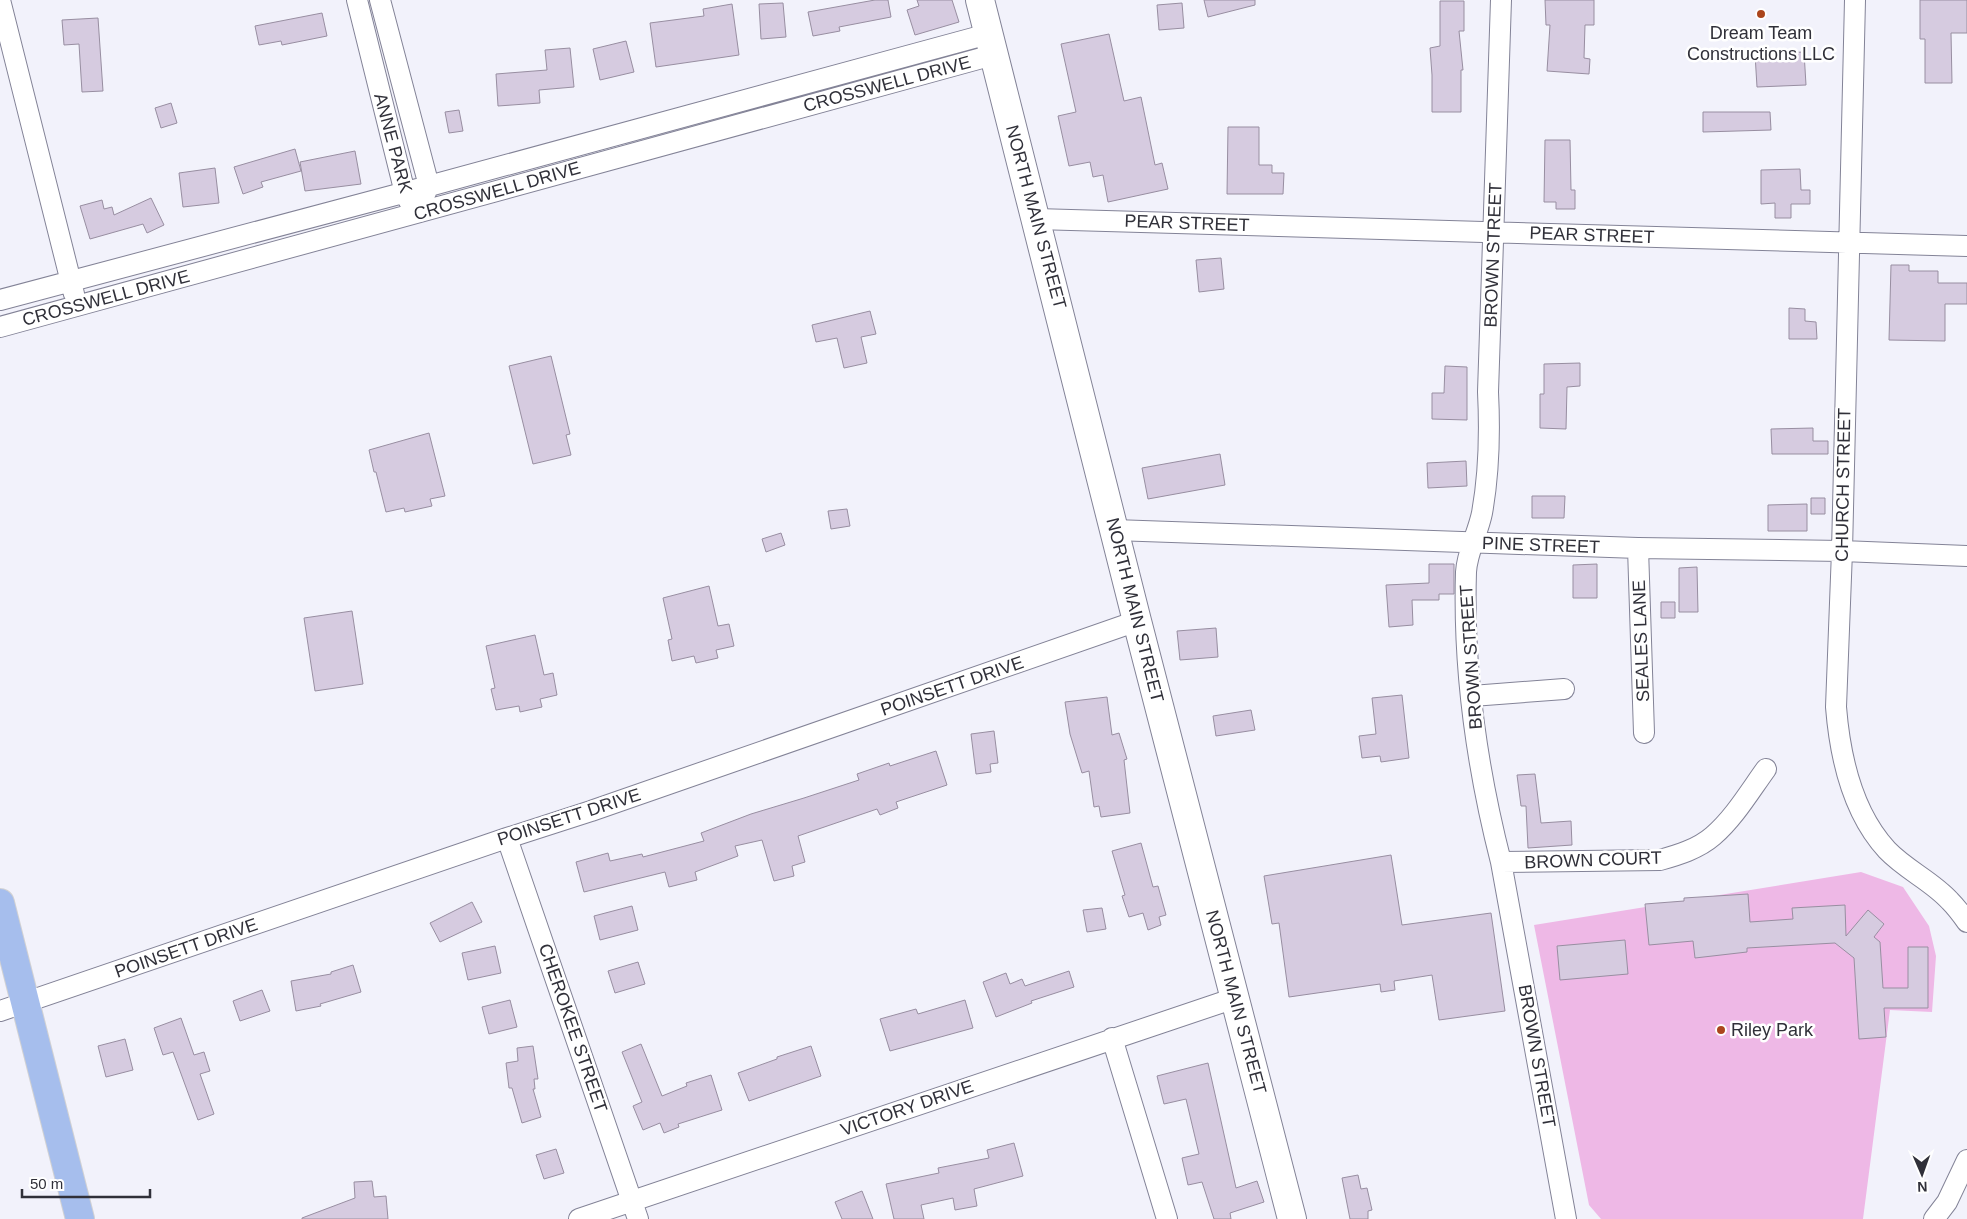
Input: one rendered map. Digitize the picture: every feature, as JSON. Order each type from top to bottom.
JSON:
[{"type":"main road","name":"NORTH MAIN STREET","points":[[980,0],[1114,530],[1292,1219]]},
{"type":"main road","points":[[0,902],[80,1219]]},
{"type":"street","points":[[0,0],[77,306]]},
{"type":"street","name":"ANNE PARK","points":[[357,0],[405,193],[416,214]]},
{"type":"street","name":"ANNE PARK","points":[[380,0],[429,186],[416,214]]},
{"type":"street","name":"BROWN STREET","points":[[1501,0],[1485,494],[1480,523],[1466,570],[1467,649],[1487,806],[1501,862],[1566,1219]]},
{"type":"street","name":"CHURCH STREET","points":[[1855,0],[1837,726],[1847,775],[1865,819],[1887,850],[1950,900],[1967,922]]},
{"type":"street","name":"CROSSWELL DRIVE","points":[[0,300],[429,186],[991,45]]},
{"type":"street","name":"CROSSWELL DRIVE","points":[[0,327],[416,214],[991,45]]},
{"type":"street","name":"PEAR STREET","points":[[1036,219],[1967,246]]},
{"type":"street","name":"PINE STREET","points":[[1114,530],[1473,543],[1842,551],[1967,556]]},
{"type":"street","name":"SEALES LANE","points":[[1638,548],[1644,733]]},
{"type":"street","name":"POINSETT DRIVE","points":[[0,1011],[591,811],[1138,621]]},
{"type":"street","points":[[1472,696],[1564,689]]},
{"type":"street","name":"BROWN COURT","points":[[1501,862],[1660,860],[1678,855],[1698,846],[1713,836],[1731,817],[1766,769]]},
{"type":"street","name":"CHEROKEE STREET","points":[[507,838],[635,1210]]},
{"type":"street","name":"VICTORY DRIVE","points":[[579,1219],[635,1210],[1112,1038],[1235,998]]},
{"type":"street","points":[[1112,1038],[1167,1219]]},
{"type":"street","points":[[1934,1219],[1947,1202],[1967,1160]]},
{"type":"shaded area","name":"Riley Park","points":[[1861,872],[1903,887],[1929,926],[1936,956],[1932,1012],[1890,1010],[1863,1219],[1601,1219],[1589,1205],[1534,925]]},
{"type":"building","points":[[875,0],[888,0],[891,17],[839,27],[840,31],[813,36],[808,12]]},
{"type":"building","points":[[917,0],[952,0],[959,22],[915,35],[907,10],[919,6]]},
{"type":"building","points":[[1204,0],[1255,0],[1255,5],[1208,17]]},
{"type":"building","points":[[1545,0],[1594,0],[1594,25],[1585,25],[1584,58],[1590,59],[1589,74],[1547,71],[1550,25],[1546,25]]},
{"type":"building","points":[[1920,0],[1967,0],[1967,33],[1951,33],[1952,83],[1925,83],[1925,39],[1920,39]]},
{"type":"building","points":[[1440,1],[1464,1],[1464,31],[1459,31],[1463,70],[1461,70],[1461,112],[1432,112],[1430,48],[1440,46]]},
{"type":"building","points":[[783,3],[786,37],[761,39],[759,4]]},
{"type":"building","points":[[1182,3],[1184,28],[1159,30],[1157,5]]},
{"type":"building","points":[[732,4],[739,55],[656,67],[650,23],[704,16],[703,9]]},
{"type":"building","points":[[322,13],[327,36],[282,45],[281,41],[259,45],[255,26]]},
{"type":"building","points":[[98,18],[103,91],[82,92],[79,44],[64,45],[62,20]]},
{"type":"building","points":[[1109,34],[1124,101],[1141,97],[1155,165],[1162,163],[1168,189],[1108,202],[1103,175],[1093,177],[1090,162],[1069,166],[1058,116],[1076,112],[1061,44]]},
{"type":"building","points":[[626,41],[634,72],[600,80],[593,49]]},
{"type":"building","points":[[570,48],[574,87],[539,90],[540,103],[498,106],[496,74],[547,70],[545,50]]},
{"type":"building","points":[[1804,52],[1806,85],[1757,87],[1755,54]]},
{"type":"building","points":[[171,103],[177,123],[161,128],[155,108]]},
{"type":"building","points":[[459,110],[463,131],[449,133],[445,112]]},
{"type":"building","points":[[1703,112],[1770,112],[1771,130],[1703,132]]},
{"type":"building","points":[[1228,127],[1259,127],[1259,165],[1272,165],[1272,173],[1284,173],[1283,194],[1227,194]]},
{"type":"building","points":[[1545,140],[1570,140],[1571,190],[1575,190],[1575,209],[1556,209],[1556,202],[1544,202]]},
{"type":"building","points":[[295,149],[301,171],[261,182],[263,187],[243,194],[234,167]]},
{"type":"building","points":[[355,151],[361,184],[305,191],[300,162]]},
{"type":"building","points":[[215,168],[219,203],[183,207],[179,173]]},
{"type":"building","points":[[1800,169],[1801,190],[1810,190],[1810,204],[1791,204],[1791,218],[1775,218],[1775,203],[1761,204],[1761,170]]},
{"type":"building","points":[[151,198],[164,225],[147,233],[143,224],[90,239],[80,206],[102,200],[104,209],[112,207],[114,215]]},
{"type":"building","points":[[1221,258],[1224,289],[1199,292],[1196,260]]},
{"type":"building","points":[[1891,265],[1909,265],[1909,271],[1938,271],[1938,283],[1967,283],[1967,304],[1945,304],[1945,341],[1889,340]]},
{"type":"building","points":[[1789,308],[1805,309],[1805,321],[1816,322],[1817,339],[1789,339]]},
{"type":"building","points":[[870,311],[876,334],[861,337],[867,363],[844,368],[837,338],[816,342],[812,325]]},
{"type":"building","points":[[551,356],[570,434],[566,435],[571,455],[533,464],[509,366]]},
{"type":"building","points":[[1580,363],[1580,386],[1567,387],[1566,429],[1540,428],[1540,394],[1544,394],[1544,364]]},
{"type":"building","points":[[1445,366],[1467,367],[1467,420],[1432,419],[1432,393],[1444,393]]},
{"type":"building","points":[[1813,428],[1813,441],[1828,441],[1828,454],[1772,454],[1771,429]]},
{"type":"building","points":[[429,433],[445,496],[430,499],[432,506],[405,512],[404,508],[386,512],[369,450]]},
{"type":"building","points":[[1220,454],[1225,485],[1148,499],[1142,468]]},
{"type":"building","points":[[1466,461],[1467,486],[1428,488],[1427,463]]},
{"type":"building","points":[[1532,496],[1565,496],[1564,518],[1532,518]]},
{"type":"building","points":[[1811,498],[1825,498],[1825,514],[1811,514]]},
{"type":"building","points":[[1807,504],[1807,531],[1768,531],[1768,505]]},
{"type":"building","points":[[847,509],[850,526],[831,529],[828,511]]},
{"type":"building","points":[[781,533],[785,545],[766,552],[762,539]]},
{"type":"building","points":[[1429,564],[1454,564],[1454,594],[1439,594],[1439,600],[1412,600],[1413,625],[1389,627],[1386,585],[1429,583]]},
{"type":"building","points":[[1597,564],[1597,598],[1573,598],[1573,565]]},
{"type":"building","points":[[1697,567],[1698,612],[1679,612],[1679,568]]},
{"type":"building","points":[[709,586],[718,626],[729,624],[734,646],[716,650],[718,658],[696,663],[694,656],[672,661],[668,640],[672,639],[663,598]]},
{"type":"building","points":[[1661,602],[1675,602],[1675,618],[1661,618]]},
{"type":"building","points":[[352,611],[363,684],[315,691],[304,618]]},
{"type":"building","points":[[1216,628],[1218,657],[1180,660],[1177,631]]},
{"type":"building","points":[[535,635],[544,675],[553,673],[557,695],[540,699],[542,707],[520,712],[519,706],[496,710],[491,689],[495,688],[486,646]]},
{"type":"building","points":[[1402,695],[1409,758],[1381,762],[1380,756],[1362,758],[1359,736],[1376,734],[1372,698]]},
{"type":"building","points":[[1107,697],[1112,735],[1119,733],[1127,759],[1124,760],[1130,813],[1101,817],[1099,806],[1094,807],[1089,771],[1082,773],[1070,734],[1065,702]]},
{"type":"building","points":[[1251,710],[1255,730],[1216,736],[1213,716]]},
{"type":"building","points":[[994,731],[998,763],[990,764],[991,772],[976,774],[971,734]]},
{"type":"building","points":[[936,751],[947,785],[896,802],[898,808],[880,815],[877,809],[798,836],[805,862],[792,866],[794,876],[774,881],[762,840],[735,846],[738,856],[695,872],[697,880],[669,887],[665,872],[584,892],[576,862],[608,853],[610,861],[642,854],[643,857],[704,841],[701,833],[751,814],[859,780],[857,774],[889,763],[890,766]]},
{"type":"building","points":[[1535,774],[1541,823],[1571,821],[1572,845],[1528,848],[1526,806],[1521,806],[1517,775]]},
{"type":"building","points":[[1141,843],[1153,887],[1158,886],[1166,915],[1159,917],[1161,925],[1148,930],[1143,913],[1129,917],[1122,896],[1125,895],[1112,851]]},
{"type":"building","points":[[1391,855],[1402,925],[1491,913],[1505,1011],[1439,1020],[1432,975],[1394,981],[1395,990],[1381,992],[1380,984],[1289,997],[1279,923],[1272,924],[1264,876]]},
{"type":"building","points":[[1748,894],[1750,922],[1793,919],[1792,908],[1845,905],[1846,936],[1868,910],[1884,924],[1874,937],[1880,942],[1883,988],[1908,988],[1908,947],[1928,947],[1928,1008],[1884,1008],[1886,1037],[1859,1039],[1854,958],[1835,943],[1747,948],[1747,952],[1695,958],[1693,941],[1649,945],[1645,904],[1684,901],[1684,898]]},
{"type":"building","points":[[472,902],[482,922],[440,942],[430,923]]},
{"type":"building","points":[[632,906],[638,930],[600,940],[594,916]]},
{"type":"building","points":[[1102,908],[1106,929],[1087,932],[1083,910]]},
{"type":"building","points":[[1625,940],[1628,974],[1560,980],[1557,946]]},
{"type":"building","points":[[495,946],[501,973],[468,980],[462,953]]},
{"type":"building","points":[[638,962],[645,984],[615,993],[608,971]]},
{"type":"building","points":[[353,965],[361,992],[320,1004],[321,1006],[296,1011],[291,981],[331,974],[331,972]]},
{"type":"building","points":[[1069,971],[1074,987],[1031,1001],[1032,1003],[996,1017],[983,982],[1006,973],[1010,984],[1022,979],[1025,986]]},
{"type":"building","points":[[262,990],[270,1011],[240,1021],[233,1001]]},
{"type":"building","points":[[510,1000],[517,1027],[489,1034],[482,1007]]},
{"type":"building","points":[[965,1000],[973,1028],[890,1051],[880,1019],[916,1009],[918,1014]]},
{"type":"building","points":[[181,1018],[194,1055],[204,1052],[210,1071],[200,1074],[214,1114],[198,1120],[173,1052],[163,1055],[154,1028]]},
{"type":"building","points":[[125,1039],[133,1070],[106,1077],[98,1046]]},
{"type":"building","points":[[641,1044],[662,1096],[687,1086],[686,1083],[711,1075],[722,1110],[678,1124],[679,1127],[664,1133],[660,1123],[643,1130],[633,1106],[642,1102],[622,1052]]},
{"type":"building","points":[[533,1046],[538,1079],[534,1079],[535,1089],[533,1089],[541,1117],[522,1123],[512,1088],[509,1088],[506,1063],[518,1061],[517,1048]]},
{"type":"building","points":[[811,1046],[821,1076],[749,1101],[738,1073]]},
{"type":"building","points":[[1208,1063],[1236,1188],[1257,1181],[1264,1202],[1230,1213],[1231,1219],[1214,1219],[1202,1182],[1188,1185],[1182,1158],[1199,1154],[1186,1099],[1164,1104],[1157,1076]]},
{"type":"building","points":[[1014,1143],[1023,1176],[974,1189],[977,1206],[955,1210],[953,1198],[921,1205],[924,1219],[894,1219],[886,1184],[939,1173],[938,1168],[989,1158],[987,1150]]},
{"type":"building","points":[[556,1149],[564,1173],[544,1179],[536,1155]]},
{"type":"building","points":[[1358,1175],[1361,1189],[1367,1188],[1372,1210],[1368,1211],[1368,1219],[1350,1219],[1342,1178]]},
{"type":"building","points":[[372,1181],[374,1197],[386,1196],[388,1219],[302,1219],[355,1198],[354,1182]]},
{"type":"building","points":[[862,1191],[873,1219],[842,1219],[835,1202]]},
{"type":"place","name":"Dream Team Constructions LLC","points":[[1761,14]]},
{"type":"place","name":"Riley Park","points":[[1721,1030]]}]
